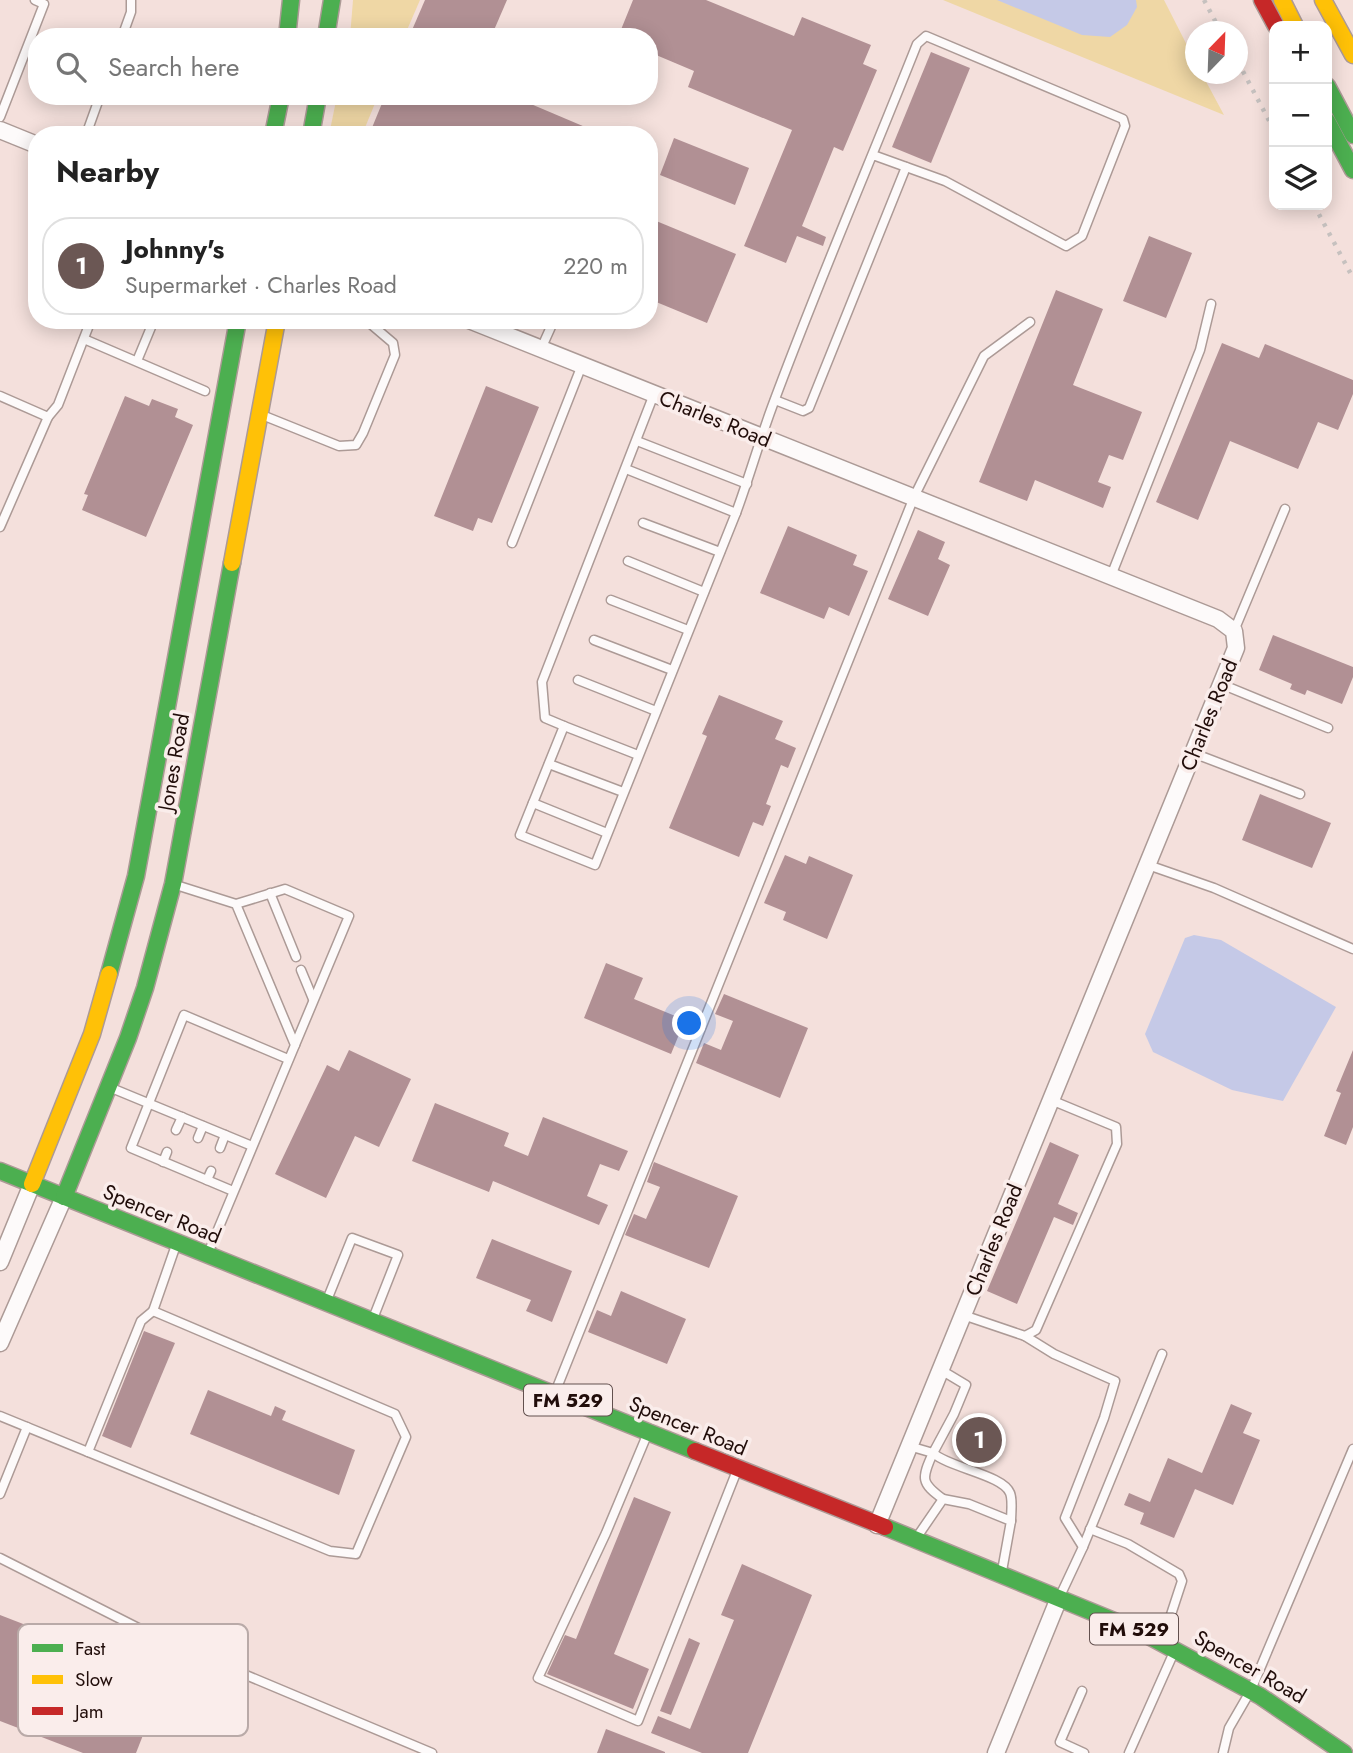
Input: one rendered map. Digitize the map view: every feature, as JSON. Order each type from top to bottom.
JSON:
[{"type":"main road","points":[[288,28],[291,0]]},
{"type":"main road","points":[[327,28],[332,0]]},
{"type":"main road","points":[[1262,0],[1273,21]]},
{"type":"main road","points":[[1282,0],[1293,21]]},
{"type":"main road","points":[[1323,0],[1353,55]]},
{"type":"main road","points":[[1332,95],[1353,135]]},
{"type":"main road","points":[[275,126],[279,105]]},
{"type":"main road","points":[[313,126],[316,105]]},
{"type":"main road","points":[[1332,130],[1353,170]]},
{"type":"main road","name":"Jones Road","points":[[64,1197],[109,1087],[145,988],[155,880],[237,329]]},
{"type":"main road","name":"Jones Road","points":[[32,1184],[155,880],[259,414],[274,329]]},
{"type":"main road","name":"Spencer Road","points":[[0,1171],[1002,1574],[1169,1645],[1251,1690],[1310,1727],[1344,1753]]},
{"type":"street","points":[[0,130],[28,141]]},
{"type":"street","name":"Charles Road","points":[[491,329],[1218,619],[1234,631],[1236,648],[877,1525]]},
{"type":"street","points":[[0,1262],[32,1184]]},
{"type":"street","points":[[0,1343],[64,1197]]},
{"type":"street","points":[[996,1753],[1059,1598]]},
{"type":"lane","points":[[35,0],[44,4],[35,28]]},
{"type":"lane","points":[[125,28],[131,12],[131,0]]},
{"type":"lane","points":[[564,726],[520,835],[595,865],[736,513],[775,400],[917,44],[926,36],[1123,119],[1125,126],[1083,236],[1066,246],[945,180],[873,156]]},
{"type":"lane","points":[[0,117],[28,45]]},
{"type":"lane","points":[[89,126],[97,105]]},
{"type":"lane","points":[[775,400],[803,411],[810,408],[906,167]]},
{"type":"lane","points":[[1111,576],[1200,350],[1211,304]]},
{"type":"lane","points":[[554,1394],[914,497],[984,356],[1030,322]]},
{"type":"lane","points":[[0,527],[48,417],[58,405],[88,329]]},
{"type":"lane","points":[[137,361],[150,329]]},
{"type":"lane","points":[[259,414],[339,446],[356,445],[395,355],[393,343],[377,329]]},
{"type":"lane","points":[[541,349],[550,329]]},
{"type":"lane","points":[[84,339],[205,391]]},
{"type":"lane","points":[[512,542],[582,365]]},
{"type":"lane","points":[[638,755],[545,718],[542,682],[654,394]]},
{"type":"lane","points":[[0,396],[48,417]]},
{"type":"lane","points":[[637,441],[747,484]]},
{"type":"lane","points":[[626,469],[736,513]]},
{"type":"lane","points":[[1234,631],[1285,509]]},
{"type":"lane","points":[[643,523],[720,552]]},
{"type":"lane","points":[[628,561],[704,592]]},
{"type":"lane","points":[[611,600],[688,630]]},
{"type":"lane","points":[[594,640],[672,670]]},
{"type":"lane","points":[[578,680],[656,711]]},
{"type":"lane","points":[[1221,684],[1328,728]]},
{"type":"lane","points":[[1193,753],[1300,794]]},
{"type":"lane","points":[[549,764],[623,792]]},
{"type":"lane","points":[[533,803],[607,832]]},
{"type":"lane","points":[[1148,865],[1214,888],[1353,949]]},
{"type":"lane","points":[[155,880],[236,904],[285,889],[349,916],[207,1255]]},
{"type":"lane","points":[[270,893],[296,957]]},
{"type":"lane","points":[[236,904],[295,1045]]},
{"type":"lane","points":[[301,970],[313,999]]},
{"type":"lane","points":[[233,1191],[131,1148],[184,1015],[288,1059]]},
{"type":"lane","points":[[109,1087],[252,1146]]},
{"type":"lane","points":[[1025,1336],[1035,1331],[1117,1144],[1116,1127],[1051,1100]]},
{"type":"lane","points":[[176,1130],[182,1117]]},
{"type":"lane","points":[[198,1138],[203,1126]]},
{"type":"lane","points":[[220,1148],[225,1135]]},
{"type":"lane","points":[[163,1162],[167,1152]]},
{"type":"lane","points":[[184,1171],[188,1161]]},
{"type":"lane","points":[[207,1180],[211,1171]]},
{"type":"lane","points":[[326,1303],[352,1237],[398,1255],[372,1321]]},
{"type":"lane","points":[[88,1452],[141,1321],[153,1311],[177,1243]]},
{"type":"lane","points":[[0,1416],[330,1551],[356,1554],[405,1437],[395,1414],[153,1311]]},
{"type":"lane","points":[[963,1315],[1025,1336],[1054,1354],[1115,1381],[1104,1418],[1065,1518],[1083,1547]]},
{"type":"lane","points":[[1059,1598],[1083,1547],[1162,1354]]},
{"type":"lane","points":[[941,1370],[966,1385],[933,1453],[923,1479],[925,1486],[943,1499],[969,1504],[1011,1521]]},
{"type":"lane","points":[[0,1494],[27,1427]]},
{"type":"lane","points":[[649,1433],[606,1533],[538,1678],[638,1721],[738,1468]]},
{"type":"lane","points":[[909,1446],[933,1453],[942,1461],[1002,1483],[1010,1493],[1011,1521],[1002,1574]]},
{"type":"lane","points":[[1223,1753],[1229,1728],[1251,1690],[1353,1449]]},
{"type":"lane","points":[[916,1540],[943,1499]]},
{"type":"lane","points":[[1090,1529],[1128,1544],[1179,1574],[1182,1581],[1169,1645],[1129,1753]]},
{"type":"lane","points":[[0,1558],[130,1624]]},
{"type":"lane","points":[[248,1676],[432,1753]]},
{"type":"lane","points":[[1082,1690],[1060,1742],[1084,1753]]},
{"type":"shaded area","points":[[353,0],[420,0],[408,28],[351,28]]},
{"type":"shaded area","points":[[943,0],[1164,0],[1185,41],[1185,84],[1207,84],[1224,115]]},
{"type":"shaded area","points":[[335,105],[374,105],[366,126],[331,126]]},
{"type":"water","points":[[997,0],[1136,0],[1137,7],[1127,25],[1110,37],[1082,35]]},
{"type":"water","points":[[1194,935],[1221,940],[1336,1007],[1283,1101],[1232,1090],[1153,1052],[1145,1034],[1185,938]]},
{"type":"building","points":[[425,0],[507,0],[495,28],[413,28]]},
{"type":"building","points":[[633,0],[706,0],[794,36],[802,17],[871,45],[863,64],[877,70],[843,151],[834,147],[802,226],[826,237],[823,246],[797,236],[786,263],[744,246],[792,130],[688,87],[694,71],[658,56],[658,28],[622,28]]},
{"type":"building","points":[[931,52],[970,68],[931,163],[892,147]]},
{"type":"building","points":[[381,105],[533,105],[583,126],[373,126]]},
{"type":"building","points":[[674,138],[749,168],[735,205],[660,175]]},
{"type":"building","points":[[658,222],[736,254],[707,323],[658,303]]},
{"type":"building","points":[[1149,236],[1192,253],[1166,318],[1123,301]]},
{"type":"building","points":[[1056,290],[1103,309],[1073,385],[1142,412],[1123,460],[1109,455],[1098,482],[1111,487],[1103,508],[1035,480],[1027,501],[979,482]]},
{"type":"building","points":[[1222,343],[1259,358],[1265,344],[1353,380],[1353,394],[1338,430],[1318,422],[1298,469],[1230,441],[1198,520],[1156,502]]},
{"type":"building","points":[[486,386],[539,407],[492,523],[478,518],[473,531],[434,516]]},
{"type":"building","points":[[125,396],[149,406],[152,399],[178,409],[175,417],[193,425],[146,537],[82,510],[88,495],[84,494]]},
{"type":"building","points":[[788,526],[857,555],[853,565],[868,571],[849,616],[829,607],[824,619],[760,593]]},
{"type":"building","points":[[918,530],[945,542],[938,559],[950,565],[928,616],[888,599]]},
{"type":"building","points":[[1273,635],[1353,667],[1353,677],[1342,704],[1307,690],[1305,695],[1290,689],[1292,684],[1259,670]]},
{"type":"building","points":[[719,695],[783,721],[775,739],[796,748],[788,768],[781,765],[766,804],[771,806],[763,826],[753,822],[739,857],[669,828],[707,736],[702,734]]},
{"type":"building","points":[[1260,794],[1331,823],[1312,868],[1242,840]]},
{"type":"building","points":[[785,855],[806,864],[809,856],[853,875],[827,939],[783,920],[786,912],[764,903]]},
{"type":"building","points":[[606,963],[643,978],[634,999],[685,1020],[671,1054],[584,1018]]},
{"type":"building","points":[[724,994],[808,1028],[780,1098],[696,1063],[704,1043],[721,1050],[733,1021],[715,1014]]},
{"type":"building","points":[[349,1050],[411,1079],[379,1147],[355,1136],[326,1198],[275,1174],[327,1065],[339,1071]]},
{"type":"building","points":[[1353,1050],[1353,1127],[1346,1145],[1324,1136],[1341,1093],[1336,1091]]},
{"type":"building","points":[[435,1103],[509,1133],[504,1146],[528,1156],[543,1117],[628,1151],[619,1171],[600,1164],[587,1196],[608,1205],[599,1225],[493,1181],[489,1192],[412,1161]]},
{"type":"building","points":[[1050,1142],[1079,1155],[1058,1204],[1078,1213],[1073,1225],[1054,1217],[1017,1304],[987,1291]]},
{"type":"building","points":[[654,1162],[738,1196],[709,1268],[625,1235],[634,1214],[646,1219],[660,1187],[647,1182]]},
{"type":"building","points":[[492,1239],[572,1271],[552,1322],[526,1311],[531,1300],[476,1278]]},
{"type":"building","points":[[621,1291],[686,1319],[667,1364],[588,1332],[597,1310],[611,1316]]},
{"type":"building","points":[[144,1331],[175,1343],[131,1448],[102,1436]]},
{"type":"building","points":[[208,1390],[271,1416],[275,1406],[286,1411],[282,1420],[355,1450],[339,1495],[190,1434]]},
{"type":"building","points":[[1231,1404],[1252,1413],[1243,1433],[1260,1440],[1233,1505],[1195,1489],[1174,1538],[1140,1524],[1144,1513],[1124,1505],[1129,1493],[1150,1502],[1168,1458],[1202,1473]]},
{"type":"building","points":[[634,1497],[671,1512],[614,1654],[649,1669],[633,1709],[547,1674],[565,1635],[576,1639]]},
{"type":"building","points":[[742,1564],[812,1595],[748,1753],[702,1753],[651,1733],[658,1716],[690,1729],[734,1620],[721,1615]]},
{"type":"building","points":[[0,1615],[23,1624],[18,1624],[18,1728],[0,1721]]},
{"type":"building","points":[[689,1638],[700,1643],[671,1715],[660,1711]]},
{"type":"building","points":[[606,1729],[665,1752],[665,1753],[597,1753]]},
{"type":"building","points":[[39,1736],[143,1736],[136,1753],[83,1753]]},
{"type":"railway","points":[[1204,0],[1215,21]]},
{"type":"railway","points":[[1248,81],[1269,121]]},
{"type":"railway","points":[[1317,210],[1353,278]]},
{"type":"traffic: fast","points":[[288,28],[291,0]]},
{"type":"traffic: fast","points":[[327,28],[332,0]]},
{"type":"traffic: fast","points":[[1332,95],[1353,135]]},
{"type":"traffic: fast","points":[[275,126],[279,105]]},
{"type":"traffic: fast","points":[[313,126],[316,105]]},
{"type":"traffic: fast","points":[[1332,130],[1353,170]]},
{"type":"traffic: fast","points":[[109,974],[136,876],[236,329]]},
{"type":"traffic: fast","points":[[64,1197],[128,1038],[145,988],[173,884],[232,563]]},
{"type":"traffic: fast","points":[[0,1171],[695,1451]]},
{"type":"traffic: fast","points":[[885,1527],[1141,1632],[1260,1696],[1344,1753]]},
{"type":"traffic: slow","points":[[1282,0],[1292,21]]},
{"type":"traffic: slow","points":[[1323,0],[1353,55]]},
{"type":"traffic: slow","points":[[232,563],[275,329]]},
{"type":"traffic: slow","points":[[32,1184],[92,1034],[109,974]]},
{"type":"traffic: jam","points":[[1262,0],[1273,21]]},
{"type":"traffic: jam","points":[[695,1451],[885,1527]]},
{"type":"place","name":"Johnny's","points":[[979,1440]]}]
